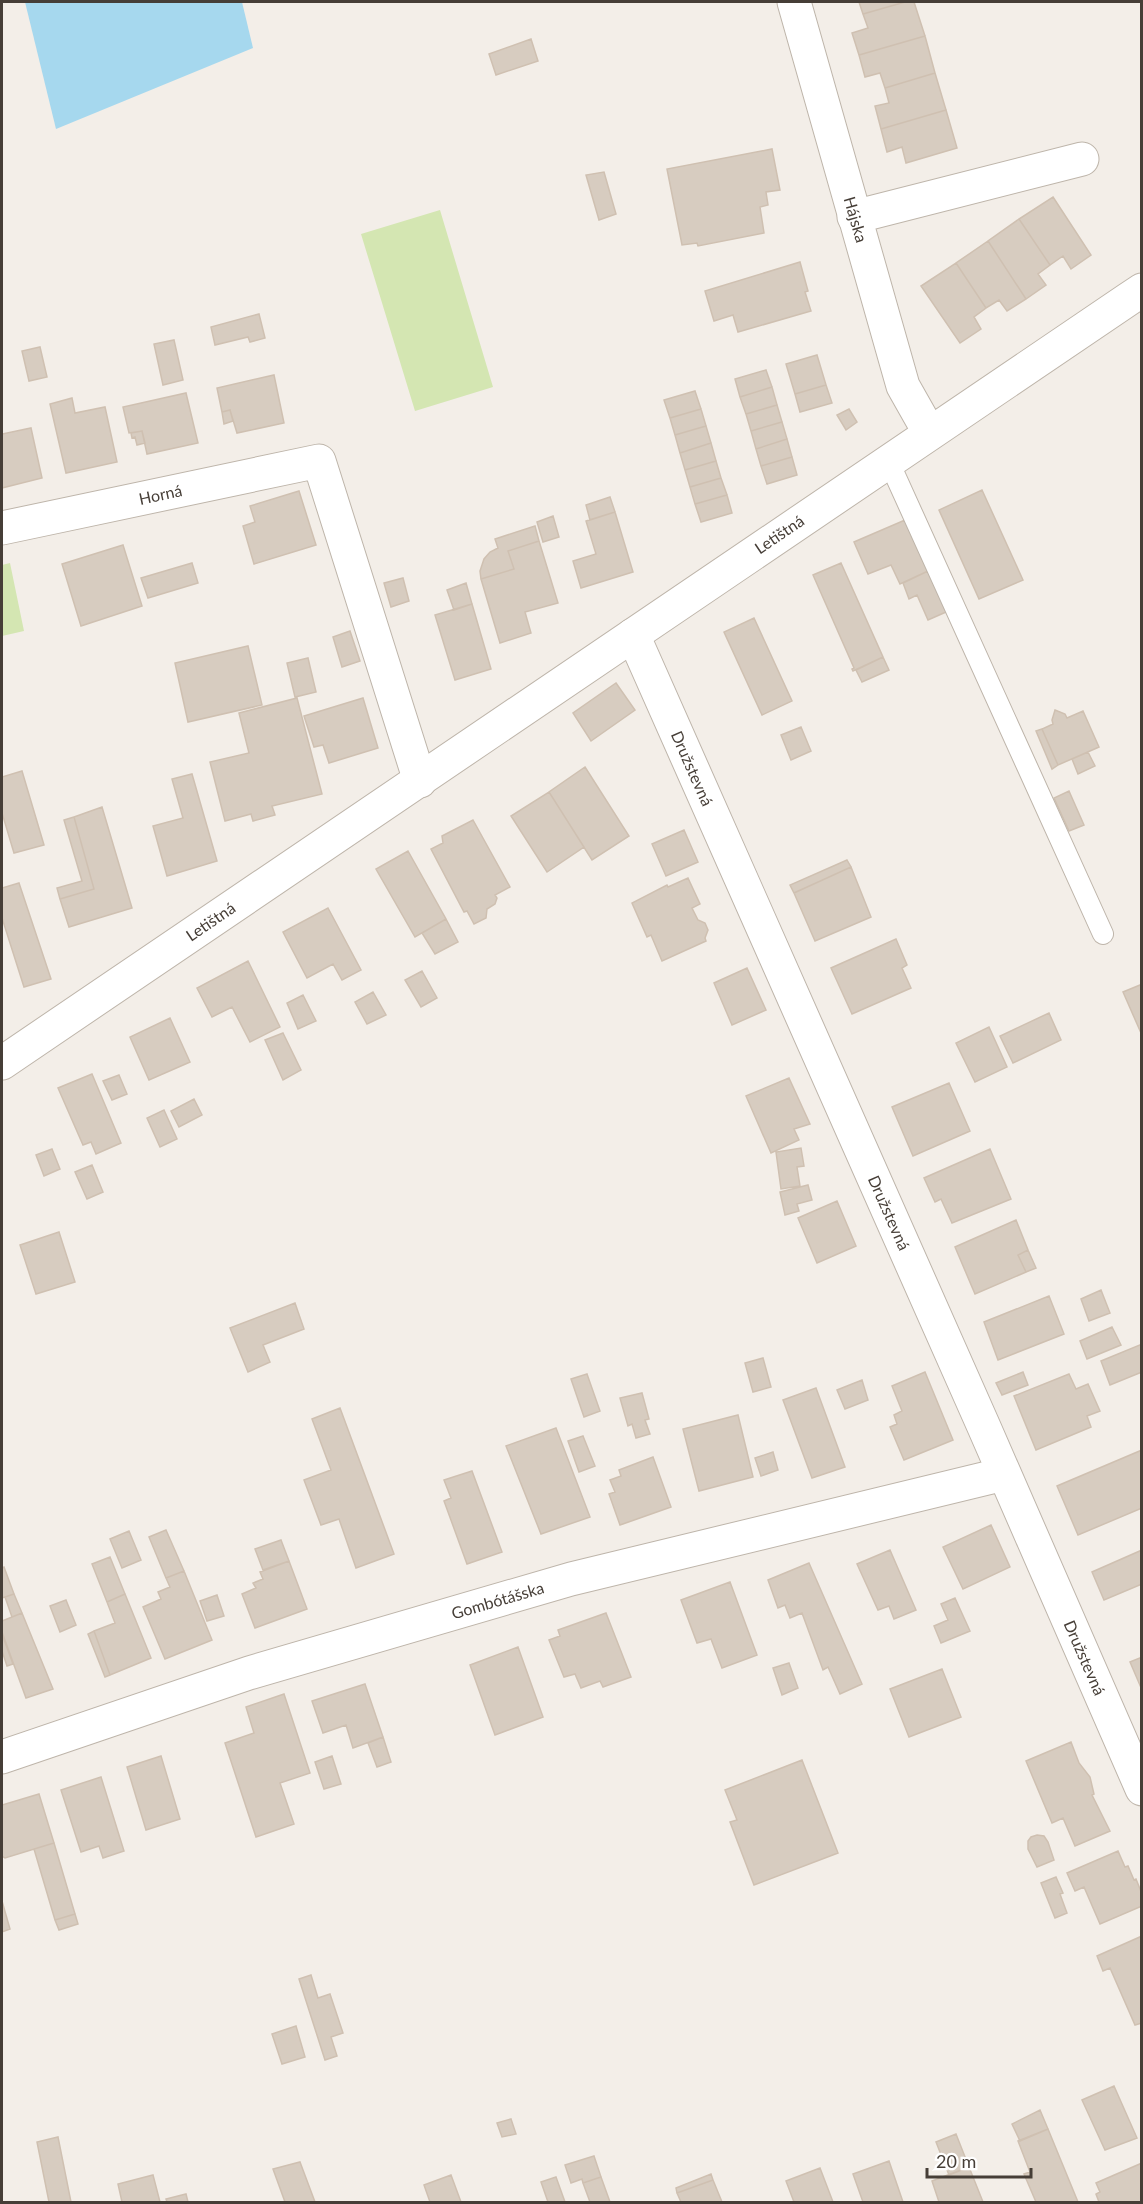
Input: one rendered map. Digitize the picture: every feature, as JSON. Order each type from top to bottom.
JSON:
[{"type":"street","name":"Hájska","points":[[794,2],[903,386],[929,432]]},
{"type":"street","points":[[854,217],[1082,159]]},
{"type":"street","name":"Letištná","points":[[2,1063],[889,462],[929,432],[1142,290]]},
{"type":"street","name":"Horná","points":[[2,528],[319,461],[420,781]]},
{"type":"street","name":"Družstevná","points":[[633,635],[1142,1789]]},
{"type":"street","name":"Gombótášska","points":[[2,1757],[249,1673],[571,1579],[1004,1474]]},
{"type":"lane","points":[[889,462],[1103,934]]},
{"type":"green space","points":[[440,210],[493,387],[415,411],[361,234]]},
{"type":"green space","points":[[10,563],[24,631],[2,636],[2,565]]},
{"type":"water","points":[[25,2],[242,2],[253,48],[56,129]]},
{"type":"building","points":[[859,2],[905,2],[863,14]]},
{"type":"building","points":[[905,2],[914,2],[925,36],[859,55],[852,33],[868,28],[863,14]]},
{"type":"building","points":[[925,36],[935,73],[885,88],[880,73],[865,77],[859,55]]},
{"type":"building","points":[[531,39],[538,61],[496,75],[489,54]]},
{"type":"building","points":[[935,73],[946,110],[881,129],[875,106],[889,103],[885,88]]},
{"type":"building","points":[[946,110],[957,148],[906,163],[902,147],[887,152],[881,129]]},
{"type":"building","points":[[772,149],[780,190],[766,192],[768,205],[760,207],[764,233],[698,246],[697,243],[682,245],[667,169]]},
{"type":"building","points":[[604,172],[616,214],[599,220],[586,175]]},
{"type":"building","points":[[1053,197],[1091,255],[1071,269],[1063,256],[1050,265],[1019,219]]},
{"type":"building","points":[[1019,219],[1050,265],[1038,274],[1046,285],[1026,299],[988,241]]},
{"type":"building","points":[[988,241],[1026,299],[1007,311],[999,300],[986,308],[956,263]]},
{"type":"building","points":[[800,262],[811,311],[738,332],[733,315],[714,321],[705,291]]},
{"type":"building","points":[[956,263],[986,308],[974,317],[981,329],[960,343],[921,286]]},
{"type":"building","points":[[259,314],[265,338],[250,342],[248,337],[215,345],[211,327]]},
{"type":"building","points":[[174,340],[183,380],[163,385],[154,344]]},
{"type":"building","points":[[40,347],[47,377],[29,381],[22,351]]},
{"type":"building","points":[[817,355],[826,385],[795,394],[786,364]]},
{"type":"building","points":[[766,370],[772,387],[740,397],[735,379]]},
{"type":"building","points":[[274,375],[284,423],[237,433],[230,410],[222,412],[217,388]]},
{"type":"building","points":[[826,385],[832,403],[800,412],[795,394]]},
{"type":"building","points":[[772,387],[777,405],[746,414],[740,397]]},
{"type":"building","points":[[695,391],[701,409],[670,418],[664,400]]},
{"type":"building","points":[[186,393],[198,443],[147,454],[142,431],[129,433],[123,407]]},
{"type":"building","points":[[72,398],[75,413],[105,407],[117,462],[66,473],[50,404]]},
{"type":"building","points":[[777,405],[782,422],[751,431],[746,414]]},
{"type":"building","points":[[701,409],[706,426],[675,435],[670,418]]},
{"type":"building","points":[[849,409],[857,422],[846,430],[837,415]]},
{"type":"building","points":[[230,410],[233,421],[224,424],[222,412]]},
{"type":"building","points":[[782,422],[787,439],[756,449],[751,431]]},
{"type":"building","points":[[706,426],[711,443],[680,453],[675,435]]},
{"type":"building","points":[[31,428],[42,478],[2,488],[2,434]]},
{"type":"building","points":[[142,431],[145,443],[137,445],[131,433]]},
{"type":"building","points":[[787,439],[792,457],[761,466],[756,449]]},
{"type":"building","points":[[711,443],[716,461],[685,470],[680,453]]},
{"type":"building","points":[[792,457],[797,475],[767,484],[761,466]]},
{"type":"building","points":[[716,461],[721,478],[690,487],[685,470]]},
{"type":"building","points":[[721,478],[727,495],[695,504],[690,487]]},
{"type":"building","points":[[982,490],[1023,580],[979,599],[939,510]]},
{"type":"building","points":[[299,491],[316,545],[254,564],[243,526],[255,522],[250,506]]},
{"type":"building","points":[[727,495],[732,513],[701,522],[695,504]]},
{"type":"building","points":[[610,497],[615,512],[590,520],[586,505]]},
{"type":"building","points":[[615,512],[633,572],[581,588],[573,561],[596,554],[586,521]]},
{"type":"building","points":[[553,516],[559,537],[543,542],[537,522]]},
{"type":"building","points":[[905,520],[928,571],[900,584],[891,565],[868,574],[854,542]]},
{"type":"building","points":[[535,526],[539,541],[508,551],[514,569],[481,579],[480,571],[484,559],[498,548],[495,539]]},
{"type":"building","points":[[539,541],[558,603],[525,612],[531,633],[500,643],[481,579],[514,569],[508,551]]},
{"type":"building","points":[[123,545],[142,606],[81,626],[62,564]]},
{"type":"building","points":[[192,563],[198,583],[148,598],[141,578]]},
{"type":"building","points":[[841,563],[883,657],[853,671],[854,668],[813,575]]},
{"type":"building","points":[[928,571],[946,612],[928,620],[917,595],[909,599],[903,583]]},
{"type":"building","points":[[403,578],[409,601],[391,607],[384,583]]},
{"type":"building","points":[[466,583],[472,604],[454,610],[447,590]]},
{"type":"building","points":[[472,604],[491,669],[455,680],[435,615]]},
{"type":"building","points":[[754,618],[792,701],[762,715],[724,632]]},
{"type":"building","points":[[350,631],[360,661],[342,667],[333,637]]},
{"type":"building","points":[[248,646],[262,705],[188,722],[175,663]]},
{"type":"building","points":[[883,657],[889,670],[862,682],[856,670]]},
{"type":"building","points":[[308,658],[316,692],[295,697],[287,663]]},
{"type":"building","points":[[616,683],[635,710],[591,741],[573,713]]},
{"type":"building","points":[[297,698],[322,794],[272,806],[275,815],[253,821],[251,814],[225,821],[210,762],[249,753],[239,713]]},
{"type":"building","points":[[363,698],[378,748],[329,763],[323,745],[314,747],[304,716]]},
{"type":"building","points":[[1055,710],[1065,714],[1067,718],[1083,711],[1099,747],[1058,765],[1042,729],[1053,724]]},
{"type":"building","points":[[801,727],[811,751],[791,760],[781,735]]},
{"type":"building","points":[[1042,729],[1058,765],[1052,769],[1036,731]]},
{"type":"building","points":[[1088,752],[1095,766],[1078,774],[1072,759]]},
{"type":"building","points":[[585,767],[629,836],[592,860],[549,792]]},
{"type":"building","points":[[22,771],[44,845],[14,853],[2,813],[2,777]]},
{"type":"building","points":[[192,774],[217,861],[167,876],[153,826],[183,818],[172,779]]},
{"type":"building","points":[[1069,791],[1084,825],[1069,831],[1054,798]]},
{"type":"building","points":[[549,792],[584,847],[547,872],[511,816]]},
{"type":"building","points":[[102,807],[132,908],[69,927],[60,899],[94,889],[74,817]]},
{"type":"building","points":[[74,817],[94,889],[60,899],[57,888],[82,881],[64,820]]},
{"type":"building","points":[[473,820],[510,887],[495,895],[497,898],[495,904],[487,909],[486,918],[474,924],[467,911],[464,912],[431,849],[443,843],[442,836]]},
{"type":"building","points":[[684,830],[698,862],[666,876],[652,844]]},
{"type":"building","points":[[408,851],[446,919],[415,937],[376,869]]},
{"type":"building","points":[[847,860],[851,867],[794,893],[790,885]]},
{"type":"building","points":[[851,867],[871,917],[815,941],[794,893]]},
{"type":"building","points":[[688,878],[700,904],[692,908],[698,920],[705,923],[708,930],[706,941],[662,961],[651,935],[647,937],[632,903],[667,885],[668,887]]},
{"type":"building","points":[[19,883],[51,979],[24,987],[2,918],[2,888]]},
{"type":"building","points":[[328,908],[361,970],[342,980],[333,964],[307,978],[283,932]]},
{"type":"building","points":[[446,919],[458,942],[435,954],[422,933]]},
{"type":"building","points":[[896,939],[907,965],[902,968],[911,988],[852,1014],[831,968]]},
{"type":"building","points":[[248,961],[280,1027],[250,1042],[232,1007],[212,1017],[197,988]]},
{"type":"building","points":[[747,968],[766,1010],[732,1025],[714,983]]},
{"type":"building","points":[[422,971],[437,998],[421,1007],[405,980]]},
{"type":"building","points":[[1140,985],[1142,988],[1141,1033],[1123,992]]},
{"type":"building","points":[[373,992],[386,1015],[367,1024],[355,1002]]},
{"type":"building","points":[[303,995],[316,1021],[298,1029],[287,1003]]},
{"type":"building","points":[[1049,1013],[1061,1040],[1013,1063],[1000,1036]]},
{"type":"building","points":[[170,1018],[190,1062],[149,1080],[130,1037]]},
{"type":"building","points":[[989,1027],[1007,1067],[975,1082],[956,1043]]},
{"type":"building","points":[[283,1033],[301,1070],[283,1080],[265,1040]]},
{"type":"building","points":[[92,1074],[121,1143],[96,1154],[91,1142],[83,1145],[58,1088]]},
{"type":"building","points":[[119,1075],[127,1094],[112,1100],[103,1081]]},
{"type":"building","points":[[789,1078],[810,1124],[794,1129],[799,1140],[771,1153],[746,1096]]},
{"type":"building","points":[[949,1083],[970,1131],[913,1156],[892,1107]]},
{"type":"building","points":[[194,1099],[202,1115],[179,1127],[171,1111]]},
{"type":"building","points":[[164,1110],[177,1139],[160,1147],[147,1118]]},
{"type":"building","points":[[801,1148],[804,1166],[797,1167],[800,1186],[781,1189],[776,1152]]},
{"type":"building","points":[[52,1149],[60,1169],[44,1176],[36,1155]]},
{"type":"building","points":[[990,1149],[1011,1199],[952,1223],[941,1199],[935,1202],[924,1178]]},
{"type":"building","points":[[92,1165],[103,1192],[87,1199],[75,1172]]},
{"type":"building","points":[[808,1185],[812,1200],[797,1204],[799,1211],[785,1215],[780,1192]]},
{"type":"building","points":[[837,1201],[856,1246],[817,1263],[798,1218]]},
{"type":"building","points":[[1016,1220],[1028,1250],[1018,1255],[1026,1272],[975,1294],[955,1247]]},
{"type":"building","points":[[59,1232],[75,1282],[36,1294],[20,1245]]},
{"type":"building","points":[[1028,1250],[1036,1268],[1026,1272],[1018,1255]]},
{"type":"building","points":[[1101,1290],[1110,1313],[1089,1321],[1081,1299]]},
{"type":"building","points":[[1049,1296],[1064,1334],[998,1360],[984,1322]]},
{"type":"building","points":[[295,1303],[304,1329],[263,1345],[270,1362],[248,1372],[230,1328]]},
{"type":"building","points":[[1112,1327],[1121,1345],[1087,1359],[1080,1341]]},
{"type":"building","points":[[1142,1344],[1142,1372],[1110,1385],[1101,1361]]},
{"type":"building","points":[[763,1358],[771,1387],[753,1392],[745,1363]]},
{"type":"building","points":[[925,1372],[953,1440],[904,1460],[890,1427],[897,1424],[894,1415],[902,1411],[892,1386]]},
{"type":"building","points":[[1023,1372],[1028,1385],[1002,1395],[996,1383]]},
{"type":"building","points":[[587,1374],[600,1411],[584,1417],[571,1379]]},
{"type":"building","points":[[1069,1374],[1076,1389],[1088,1384],[1100,1411],[1087,1416],[1091,1427],[1036,1450],[1014,1396]]},
{"type":"building","points":[[862,1380],[868,1400],[845,1409],[837,1390]]},
{"type":"building","points":[[816,1388],[845,1467],[812,1478],[783,1400]]},
{"type":"building","points":[[642,1393],[649,1419],[645,1420],[650,1434],[636,1438],[632,1424],[628,1426],[620,1398]]},
{"type":"building","points":[[340,1408],[394,1554],[356,1568],[339,1519],[321,1525],[304,1480],[331,1470],[312,1419]]},
{"type":"building","points":[[738,1415],[753,1477],[699,1491],[683,1429]]},
{"type":"building","points":[[556,1428],[590,1517],[541,1534],[506,1446]]},
{"type":"building","points":[[583,1436],[595,1466],[579,1472],[568,1441]]},
{"type":"building","points":[[1142,1450],[1142,1508],[1078,1535],[1057,1486]]},
{"type":"building","points":[[773,1452],[778,1470],[761,1476],[755,1458]]},
{"type":"building","points":[[653,1457],[671,1507],[620,1525],[609,1494],[615,1492],[610,1480],[621,1476],[619,1470]]},
{"type":"building","points":[[472,1471],[502,1552],[467,1564],[444,1501],[451,1498],[444,1480]]},
{"type":"building","points":[[991,1525],[1010,1567],[963,1589],[943,1547]]},
{"type":"building","points":[[166,1530],[184,1571],[166,1578],[149,1537]]},
{"type":"building","points":[[129,1531],[141,1560],[122,1568],[110,1539]]},
{"type":"building","points":[[281,1540],[289,1561],[263,1570],[255,1549]]},
{"type":"building","points":[[890,1550],[916,1610],[894,1619],[889,1606],[878,1610],[857,1564]]},
{"type":"building","points":[[1142,1550],[1142,1584],[1104,1600],[1092,1572]]},
{"type":"building","points":[[110,1557],[125,1594],[107,1602],[92,1564]]},
{"type":"building","points":[[289,1561],[307,1609],[255,1628],[242,1594],[256,1588],[253,1583],[263,1579],[260,1572]]},
{"type":"building","points":[[809,1563],[862,1684],[840,1694],[828,1667],[823,1670],[802,1613],[790,1618],[785,1605],[778,1608],[768,1580]]},
{"type":"building","points":[[4,1567],[14,1594],[2,1598],[2,1568]]},
{"type":"building","points":[[184,1571],[212,1640],[165,1659],[143,1607],[161,1599],[158,1592],[170,1587],[166,1578]]},
{"type":"building","points":[[730,1582],[757,1655],[722,1668],[711,1639],[697,1643],[681,1600]]},
{"type":"building","points":[[14,1594],[22,1613],[12,1617],[5,1597]]},
{"type":"building","points":[[125,1594],[151,1658],[110,1675],[94,1631],[115,1623],[107,1602]]},
{"type":"building","points":[[217,1595],[224,1616],[207,1621],[200,1601]]},
{"type":"building","points":[[955,1598],[970,1631],[941,1643],[934,1626],[948,1620],[941,1604]]},
{"type":"building","points":[[66,1600],[76,1625],[60,1632],[50,1606]]},
{"type":"building","points":[[22,1613],[53,1689],[26,1698],[2,1632],[2,1621]]},
{"type":"building","points":[[606,1613],[631,1677],[603,1687],[600,1681],[581,1688],[575,1674],[564,1677],[549,1640],[560,1636],[558,1630]]},
{"type":"building","points":[[94,1631],[110,1675],[105,1677],[88,1634]]},
{"type":"building","points":[[2,1637],[13,1664],[7,1666],[2,1651]]},
{"type":"building","points":[[518,1647],[543,1717],[495,1735],[470,1665]]},
{"type":"building","points":[[1142,1657],[1142,1690],[1130,1662]]},
{"type":"building","points":[[789,1663],[798,1688],[782,1695],[773,1668]]},
{"type":"building","points":[[942,1669],[961,1717],[909,1737],[890,1689]]},
{"type":"building","points":[[365,1684],[383,1737],[353,1748],[346,1725],[323,1733],[312,1701]]},
{"type":"building","points":[[284,1694],[310,1773],[280,1783],[294,1824],[256,1837],[225,1743],[254,1733],[246,1707]]},
{"type":"building","points":[[383,1737],[391,1762],[377,1767],[368,1743]]},
{"type":"building","points":[[1071,1742],[1079,1763],[1090,1777],[1094,1794],[1092,1795],[1110,1831],[1075,1846],[1063,1818],[1052,1823],[1026,1761]]},
{"type":"building","points":[[161,1756],[180,1819],[146,1830],[127,1767]]},
{"type":"building","points":[[332,1756],[341,1784],[324,1789],[315,1762]]},
{"type":"building","points":[[802,1760],[838,1853],[754,1885],[730,1822],[737,1820],[725,1790]]},
{"type":"building","points":[[101,1777],[124,1851],[103,1858],[99,1846],[81,1852],[61,1790]]},
{"type":"building","points":[[39,1794],[54,1843],[5,1858],[2,1856],[2,1805]]},
{"type":"building","points":[[1037,1835],[1044,1836],[1054,1860],[1037,1867],[1028,1849],[1028,1841]]},
{"type":"building","points":[[54,1843],[75,1914],[55,1920],[34,1849]]},
{"type":"building","points":[[1118,1851],[1125,1867],[1128,1866],[1134,1880],[1136,1879],[1142,1894],[1142,1906],[1100,1924],[1084,1887],[1075,1891],[1067,1873]]},
{"type":"building","points":[[1056,1877],[1063,1893],[1060,1894],[1067,1913],[1055,1918],[1041,1883]]},
{"type":"building","points":[[2,1901],[10,1929],[2,1932]]},
{"type":"building","points":[[75,1914],[78,1924],[59,1930],[55,1920]]},
{"type":"building","points":[[1142,1936],[1142,2023],[1135,2025],[1110,1968],[1103,1971],[1097,1956]]},
{"type":"building","points":[[311,1975],[318,1998],[330,1994],[343,2033],[331,2037],[337,2056],[325,2060],[299,1979]]},
{"type":"building","points":[[296,2026],[305,2057],[282,2064],[272,2034]]},
{"type":"building","points":[[1114,2086],[1137,2138],[1105,2150],[1082,2100]]},
{"type":"building","points":[[1040,2110],[1048,2129],[1020,2141],[1012,2124]]},
{"type":"building","points":[[511,2119],[516,2134],[502,2137],[497,2123]]},
{"type":"building","points":[[1048,2129],[1078,2202],[1036,2202],[1024,2174],[1030,2172],[1018,2141]]},
{"type":"building","points":[[956,2134],[969,2167],[949,2175],[936,2142]]},
{"type":"building","points":[[58,2137],[71,2202],[49,2202],[37,2142]]},
{"type":"building","points":[[594,2156],[601,2177],[583,2183],[582,2179],[571,2183],[565,2165]]},
{"type":"building","points":[[889,2161],[903,2202],[863,2202],[853,2174]]},
{"type":"building","points":[[300,2162],[315,2202],[285,2202],[273,2169]]},
{"type":"building","points":[[1142,2163],[1142,2202],[1099,2202],[1096,2194],[1100,2192],[1096,2183]]},
{"type":"building","points":[[969,2167],[983,2202],[939,2202],[932,2181]]},
{"type":"building","points":[[820,2168],[833,2202],[794,2202],[786,2181]]},
{"type":"building","points":[[711,2174],[713,2180],[677,2193],[676,2188]]},
{"type":"building","points":[[153,2175],[160,2202],[122,2202],[118,2184]]},
{"type":"building","points":[[451,2175],[461,2202],[430,2202],[424,2185]]},
{"type":"building","points":[[556,2177],[565,2202],[548,2202],[541,2182]]},
{"type":"building","points":[[601,2177],[610,2202],[590,2202],[583,2183]]},
{"type":"building","points":[[713,2180],[722,2202],[681,2202],[677,2193]]},
{"type":"building","points":[[186,2194],[188,2202],[167,2202],[166,2199]]}]
